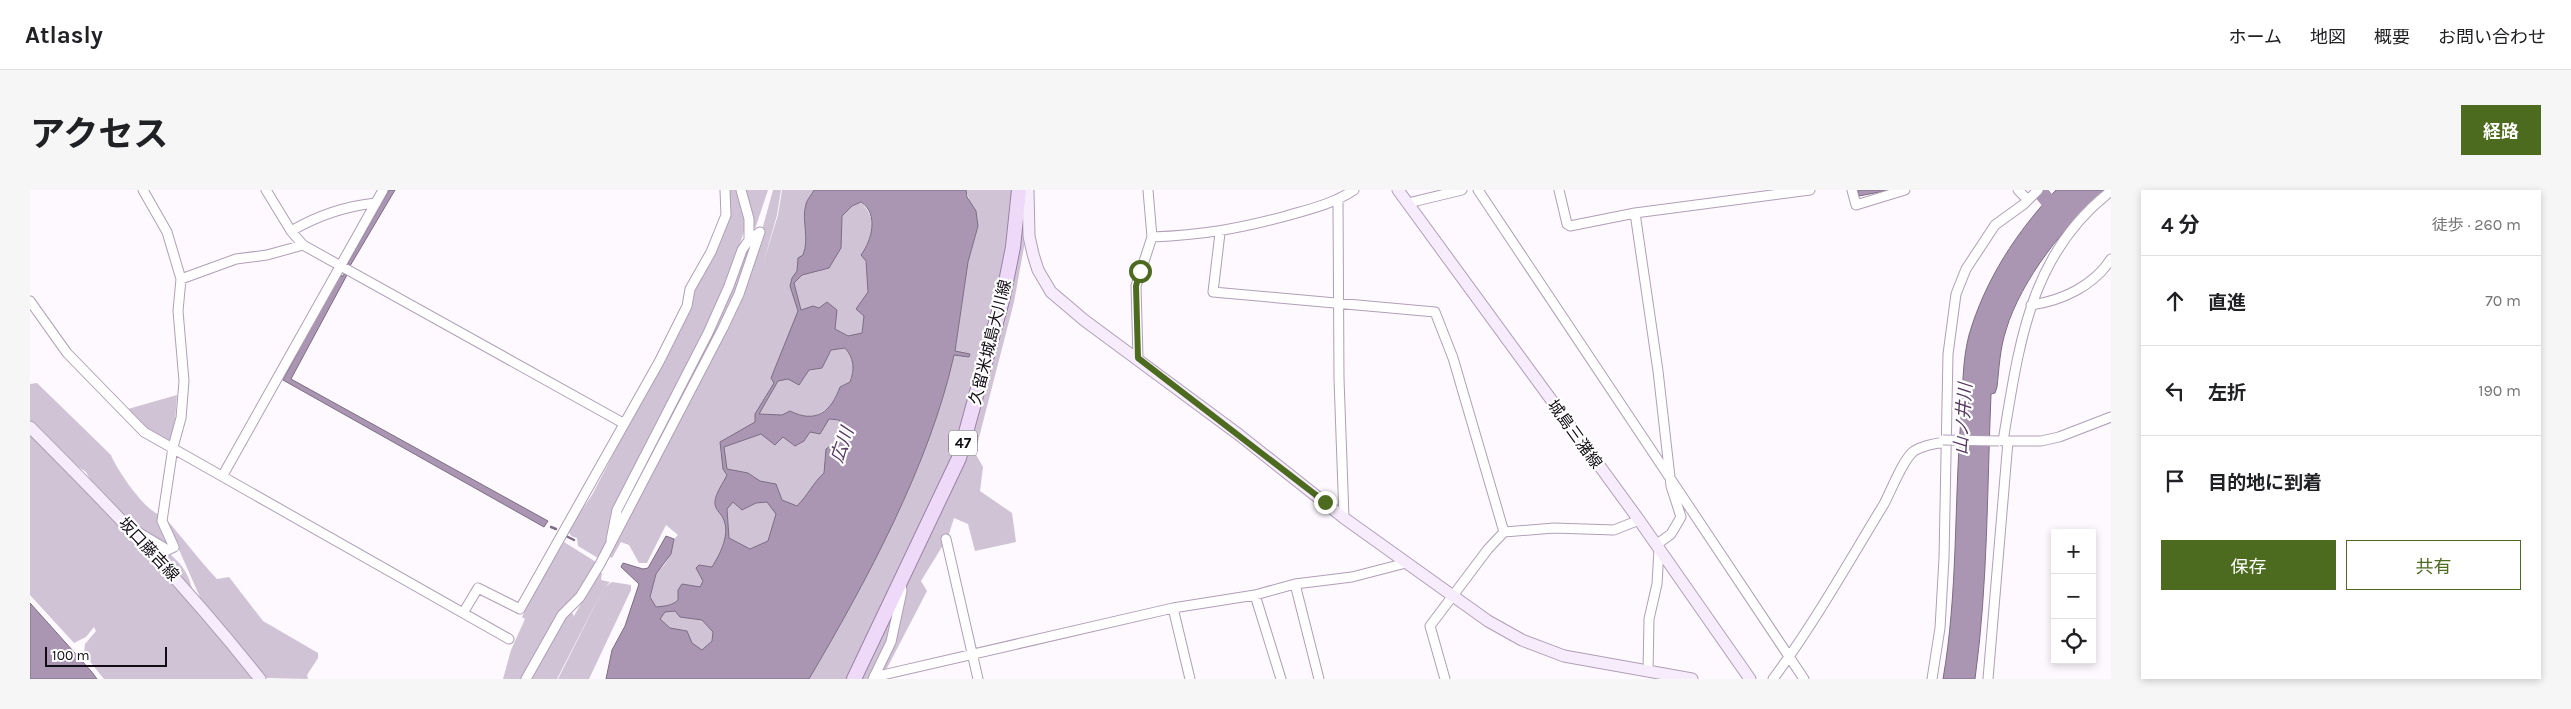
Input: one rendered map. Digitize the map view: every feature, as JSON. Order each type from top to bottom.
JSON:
[{"type":"main road","name":"久留米城島大川線","points":[[854,679],[959,458],[974,409],[1003,297],[1013,247],[1019,190]]},
{"type":"main road","points":[[1028,190],[1029,236],[1033,254],[1038,270],[1051,292],[1084,320],[1138,358],[1344,518],[1507,632],[1542,649],[1651,674],[1692,679]]},
{"type":"main road","name":"城島三潴線","points":[[1398,190],[1639,520],[1750,679]]},
{"type":"main road","name":"坂口藤吉線","points":[[30,427],[131,528],[211,617],[260,679]]},
{"type":"street","points":[[131,528],[168,550],[174,547],[162,521],[173,447],[181,418],[184,380],[178,311],[181,279],[167,232],[143,190]]},
{"type":"street","points":[[266,190],[291,231],[303,245],[623,423]]},
{"type":"street","points":[[223,475],[383,190]]},
{"type":"street","points":[[463,613],[478,588],[520,609],[659,362],[687,306],[690,289],[711,252],[726,215],[725,190]]},
{"type":"street","points":[[741,190],[749,219],[749,240]]},
{"type":"street","points":[[1138,358],[1136,286],[1152,237],[1148,190]]},
{"type":"street","points":[[1152,237],[1220,233],[1338,201],[1354,190]]},
{"type":"street","points":[[1408,203],[1462,190]]},
{"type":"street","points":[[1478,190],[1804,679]]},
{"type":"street","points":[[1559,190],[1567,224],[1570,226],[1635,213],[1810,190]]},
{"type":"street","points":[[1852,190],[1856,205],[1902,190]]},
{"type":"street","points":[[2018,190],[2028,200]]},
{"type":"street","points":[[1932,679],[1940,628],[1948,354],[1956,294],[1966,269],[1994,225],[2028,200],[2038,190]]},
{"type":"street","points":[[1988,679],[2003,441],[2022,333],[2041,280],[2067,235],[2080,219],[2111,191]]},
{"type":"street","points":[[1338,201],[1338,303],[1344,518]]},
{"type":"street","points":[[291,231],[343,208],[376,203]]},
{"type":"street","points":[[1635,213],[1658,370],[1671,486],[1680,517],[1671,534],[1658,547],[1657,584],[1649,619],[1651,674]]},
{"type":"street","points":[[526,679],[562,615],[580,597],[610,542],[740,294],[760,232],[749,240],[742,250],[729,286],[708,333],[617,510],[610,542]]},
{"type":"street","points":[[1220,233],[1213,292],[1436,312],[1453,358],[1504,532]]},
{"type":"street","points":[[181,279],[236,259],[267,255],[303,245]]},
{"type":"street","points":[[2031,305],[2068,296],[2105,267],[2111,259]]},
{"type":"street","points":[[30,301],[66,353],[144,432],[223,475],[508,639]]},
{"type":"street","points":[[1772,679],[1789,657],[1885,502],[1906,460],[1914,451],[1945,441],[2041,441],[2059,437],[2111,417]]},
{"type":"street","points":[[1445,679],[1430,626],[1488,549],[1504,532],[1554,528],[1614,530],[1639,520]]},
{"type":"street","points":[[946,539],[978,679]]},
{"type":"street","points":[[874,678],[1173,608],[1255,595],[1295,584],[1352,577],[1406,563]]},
{"type":"street","points":[[874,678],[891,642],[902,591],[901,582]]},
{"type":"street","points":[[1295,584],[1319,679]]},
{"type":"street","points":[[1255,595],[1281,679]]},
{"type":"street","points":[[1173,608],[1190,679]]},
{"type":"shaded area","points":[[728,190],[738,190],[746,225],[728,281],[714,318],[627,481],[611,517],[606,542],[598,558],[578,546],[577,538],[571,536],[568,530],[592,495],[692,304],[695,290],[718,247],[724,223]]},
{"type":"shaded area","points":[[745,190],[768,190],[755,229],[751,220]]},
{"type":"shaded area","points":[[773,190],[781,190],[777,215],[763,264],[778,215],[782,190],[845,190],[833,220],[856,199],[868,211],[871,218],[872,232],[862,255],[868,272],[868,293],[862,333],[829,346],[845,347],[848,351],[853,364],[850,382],[840,387],[834,404],[802,425],[829,419],[839,420],[844,427],[839,440],[826,449],[825,472],[808,510],[762,494],[784,517],[721,614],[718,662],[658,634],[656,607],[650,597],[656,574],[671,554],[674,539],[678,535],[666,525],[647,563],[639,563],[629,545],[621,542],[612,558],[607,555],[756,252]]},
{"type":"shaded area","points":[[966,190],[1014,190],[1001,283],[948,471],[848,679],[809,679],[873,563],[913,480],[930,438],[954,354],[969,357],[970,354],[955,352],[968,262],[978,226]]},
{"type":"shaded area","points":[[1022,201],[1024,247],[1014,302],[975,453],[983,467],[980,491],[1012,513],[1016,542],[975,551],[968,524],[954,518],[948,537],[921,581],[927,591],[885,672],[880,671],[907,582],[968,447]]},
{"type":"shaded area","points":[[750,246],[737,292],[617,524],[642,469],[719,320],[744,255]]},
{"type":"shaded area","points":[[37,383],[111,455],[132,488],[152,511],[158,514],[169,545],[130,524],[93,485],[86,472],[71,462],[30,421],[30,384]]},
{"type":"shaded area","points":[[177,395],[175,421],[170,441],[145,427],[128,409]]},
{"type":"shaded area","points":[[30,431],[157,562],[257,679],[104,679],[84,654],[85,644],[96,631],[94,627],[86,637],[74,643],[30,595]]},
{"type":"shaded area","points":[[165,518],[217,579],[229,577],[263,621],[318,653],[318,658],[307,675],[308,679],[266,678],[203,604]]},
{"type":"shaded area","points":[[145,537],[174,558],[186,572],[192,589]]},
{"type":"shaded area","points":[[564,542],[596,562],[523,679],[503,679],[511,650],[525,619],[522,617],[539,582]]},
{"type":"shaded area","points":[[598,573],[602,573],[601,580],[610,582],[605,587],[612,582],[631,585],[631,590],[589,679],[558,679],[604,587],[557,679],[532,679],[566,616],[571,611],[574,616]]},
{"type":"shaded area","points":[[900,594],[890,641],[871,679],[860,679]]},
{"type":"water","points":[[389,190],[395,190],[350,266],[348,263]]},
{"type":"water","name":"広川","points":[[814,190],[966,190],[967,197],[976,211],[978,226],[968,262],[955,351],[970,354],[969,357],[954,355],[943,396],[913,480],[874,563],[809,679],[606,679],[612,650],[625,626],[639,584],[621,567],[623,563],[643,569],[648,568],[666,536],[674,539],[671,554],[656,574],[650,597],[656,607],[671,605],[678,600],[678,590],[682,584],[700,587],[703,581],[696,568],[699,565],[712,567],[724,544],[725,524],[715,504],[718,491],[727,475],[723,469],[720,442],[755,422],[755,414],[774,383],[771,378],[798,311],[790,286],[792,278],[797,271],[798,258],[803,255],[805,248],[805,210]],"holes":[[[861,202],[867,207],[872,220],[872,227],[871,235],[861,255],[866,261],[868,292],[856,309],[864,316],[862,333],[848,336],[835,329],[837,310],[827,302],[819,308],[813,306],[801,310],[794,283],[802,275],[829,268],[841,248],[842,216],[852,206]],[[845,348],[852,360],[853,373],[850,382],[840,387],[827,409],[815,416],[799,415],[790,411],[782,415],[759,414],[778,381],[788,379],[799,385],[809,370],[822,368],[831,350]],[[829,419],[839,420],[844,427],[839,440],[826,449],[824,473],[797,506],[782,500],[776,484],[760,481],[748,473],[727,469],[724,447],[761,434],[775,445],[783,437],[795,446],[804,441],[810,432],[820,434]],[[733,502],[742,510],[756,503],[767,502],[776,514],[768,541],[750,549],[729,538],[727,509]],[[675,611],[680,617],[702,620],[713,632],[712,641],[702,650],[692,643],[687,631],[670,628],[660,619],[665,612]]]},
{"type":"water","points":[[1858,190],[1890,190],[1859,196]]},
{"type":"water","name":"山ノ井川","points":[[2056,190],[2105,190],[2075,219],[2046,254],[2022,292],[2006,330],[2001,351],[1997,387],[1995,393],[1991,394],[1985,572],[1975,679],[1943,679],[1951,614],[1963,376],[1969,335],[1984,295],[2004,257],[2028,222]]},
{"type":"water","points":[[340,273],[342,277],[344,274],[347,275],[291,379],[548,521],[544,527],[283,380]]},
{"type":"water","points":[[30,603],[91,671],[97,679],[30,679]]},
{"type":"waterway","points":[[2039,190],[2056,211]]},
{"type":"waterway","points":[[551,527],[556,529]]},
{"type":"waterway","points":[[566,536],[574,540]]},
{"type":"route","points":[[1140,271],[1136,286],[1138,358],[1325,502]]}]
